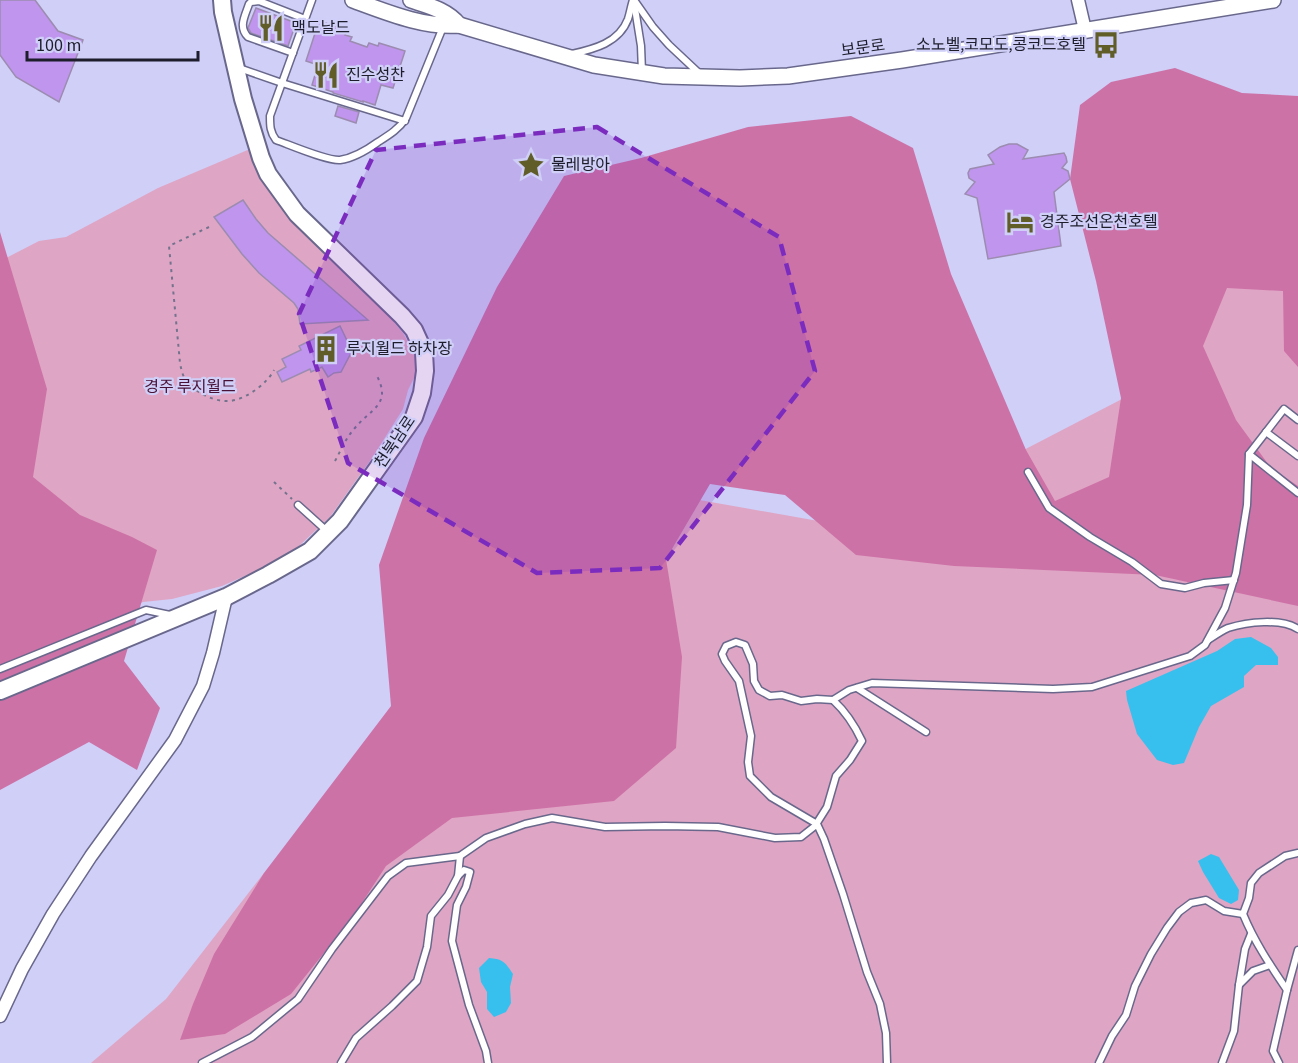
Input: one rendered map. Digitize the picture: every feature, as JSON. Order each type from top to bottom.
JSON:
[{"type":"main road","name":"천북남로","points":[[0,691],[226,597],[310,551],[340,520],[414,417],[422,393],[425,371],[424,352],[414,330],[297,214],[268,174],[243,99],[222,0]]},
{"type":"street","name":"보문로","points":[[353,0],[391,14],[443,26],[459,25],[594,65],[664,76],[740,78],[799,74],[902,60],[1273,0]]},
{"type":"street","name":"보문로","points":[[411,0],[445,12],[452,16],[459,25]]},
{"type":"street","points":[[1078,0],[1085,30]]},
{"type":"street","points":[[0,1016],[22,969],[53,914],[91,856],[176,740],[203,686],[226,597]]},
{"type":"lane","points":[[312,0],[270,116],[270,130],[276,140],[338,160],[367,150],[394,132],[405,121],[443,26]]},
{"type":"lane","points":[[563,56],[597,48],[612,40],[622,30],[633,0]]},
{"type":"lane","points":[[633,0],[641,46],[642,73]]},
{"type":"lane","points":[[633,0],[661,36],[704,77]]},
{"type":"lane","points":[[293,53],[245,35],[242,27],[249,4],[259,1],[305,19]]},
{"type":"lane","points":[[236,67],[405,121]]},
{"type":"lane","points":[[887,1063],[886,1033],[880,1004],[817,824],[771,797],[750,776],[748,762],[751,736],[739,681],[722,654],[726,646],[736,642],[745,645],[753,664],[754,681],[759,690],[770,696],[782,695],[801,701],[833,700],[849,690],[872,683],[1053,689],[1092,687],[1190,656],[1208,641],[1226,608],[1234,580],[1247,506],[1249,454],[1284,409],[1298,420]]},
{"type":"lane","points":[[1266,432],[1298,456]]},
{"type":"lane","points":[[1249,454],[1298,493]]},
{"type":"lane","points":[[1028,472],[1049,508],[1090,537],[1132,562],[1161,584],[1185,588],[1204,583],[1234,580]]},
{"type":"lane","points":[[298,505],[328,533]]},
{"type":"lane","points":[[0,669],[146,610],[180,617]]},
{"type":"lane","points":[[1208,641],[1226,629],[1251,622],[1277,623],[1298,629]]},
{"type":"lane","points":[[856,688],[926,732]]},
{"type":"lane","points":[[202,1063],[252,1037],[298,999],[332,949],[388,876],[406,863],[460,856],[486,838],[525,824],[552,818],[605,827],[718,827],[775,838],[801,837],[817,824],[827,807],[836,776],[862,741],[855,726],[833,700]]},
{"type":"lane","points":[[1287,990],[1251,934],[1243,914],[1249,898],[1251,883],[1259,873],[1285,856],[1298,853]]},
{"type":"lane","points":[[458,876],[460,856]]},
{"type":"lane","points":[[341,1063],[356,1038],[417,981],[427,947],[431,916],[464,870],[470,872],[457,905],[452,941],[469,1005],[486,1051],[488,1063]]},
{"type":"lane","points":[[1099,1063],[1112,1036],[1126,1015],[1135,986],[1151,954],[1179,912],[1191,903],[1206,900],[1224,911],[1243,914]]},
{"type":"lane","points":[[1222,1063],[1234,1031],[1239,976],[1251,934]]},
{"type":"lane","points":[[1271,1063],[1298,950]]},
{"type":"lane","points":[[1239,985],[1253,971],[1270,965]]},
{"type":"lane","points":[[1273,1052],[1279,1063]]},
{"type":"path","points":[[209,227],[169,246],[183,376],[194,389],[210,398],[229,401],[245,396],[260,387],[274,370]]},
{"type":"path","points":[[335,461],[348,435],[381,402],[383,391],[377,376]]},
{"type":"path","points":[[274,482],[298,505]]},
{"type":"highlighted area","points":[[597,127],[779,237],[815,371],[660,568],[537,573],[348,463],[299,314],[376,150]]},
{"type":"green space","name":"경주 루지월드","points":[[250,149],[403,333],[414,353],[418,370],[408,390],[403,409],[330,517],[299,546],[265,567],[222,586],[172,599],[143,602],[0,658],[0,258],[8,257],[39,241],[66,237],[158,188]]},
{"type":"green space","points":[[1207,242],[1298,251],[1298,1063],[91,1063],[166,999],[264,873],[404,767],[609,484],[869,530],[1149,385]]},
{"type":"shaded area","points":[[1175,68],[1242,93],[1298,96],[1298,367],[1284,351],[1283,291],[1227,288],[1203,346],[1236,420],[1271,468],[1298,486],[1298,606],[1155,575],[954,566],[856,555],[785,495],[710,484],[666,559],[682,657],[676,748],[614,801],[452,818],[386,866],[352,918],[291,994],[225,1034],[180,1040],[214,954],[264,873],[391,706],[379,565],[424,438],[497,287],[564,176],[641,158],[748,127],[851,116],[913,148],[951,274],[1026,450],[1055,501],[1109,477],[1121,398],[1096,281],[1070,179],[1080,105],[1111,82]]},
{"type":"shaded area","points":[[0,232],[47,389],[33,477],[80,515],[157,550],[124,661],[160,708],[137,770],[89,742],[0,790]]},
{"type":"water","points":[[1251,637],[1271,648],[1278,657],[1278,665],[1256,665],[1244,676],[1244,687],[1211,706],[1199,727],[1184,763],[1173,765],[1157,760],[1137,734],[1126,691],[1217,651],[1235,639]]},
{"type":"water","points":[[1211,854],[1219,857],[1239,890],[1238,900],[1231,904],[1219,898],[1198,861]]},
{"type":"water","points":[[489,958],[503,962],[513,974],[510,987],[511,1003],[506,1012],[494,1017],[487,1009],[487,992],[481,982],[479,968]]},
{"type":"building","points":[[0,0],[35,0],[58,31],[83,40],[59,102],[16,77],[0,55]]},
{"type":"building","name":"맥도날드","points":[[256,8],[296,23],[288,46],[251,33],[248,28]]},
{"type":"building","points":[[319,21],[347,30],[345,35],[352,37],[350,41],[367,47],[369,43],[378,46],[379,43],[405,51],[393,88],[381,85],[375,105],[312,85],[318,65],[306,61]]},
{"type":"building","points":[[338,106],[359,112],[356,123],[335,116]]},
{"type":"building","name":"경주조선온천호텔","points":[[1009,144],[1017,144],[1028,150],[1023,159],[1064,153],[1067,162],[1062,168],[1068,171],[1070,179],[1054,192],[1061,246],[988,259],[977,198],[965,194],[975,182],[969,178],[968,173],[970,169],[994,164],[988,155]]},
{"type":"building","points":[[243,200],[268,233],[368,320],[300,324],[298,309],[294,303],[259,273],[214,217]]},
{"type":"building","name":"루지월드 하차장","points":[[340,326],[352,351],[341,372],[328,377],[322,367],[311,372],[310,369],[282,382],[277,372],[286,367],[282,359],[301,350],[299,346]]},
{"type":"place","name":"맥도날드","points":[[271,28]]},
{"type":"place","name":"소노벨,코모도,콩코드호텔","points":[[1106,45]]},
{"type":"place","name":"진수성찬","points":[[326,75]]},
{"type":"place","name":"물레방아","points":[[531,165]]},
{"type":"place","name":"경주조선온천호텔","points":[[1020,222]]},
{"type":"place","name":"루지월드 하차장","points":[[326,349]]}]
